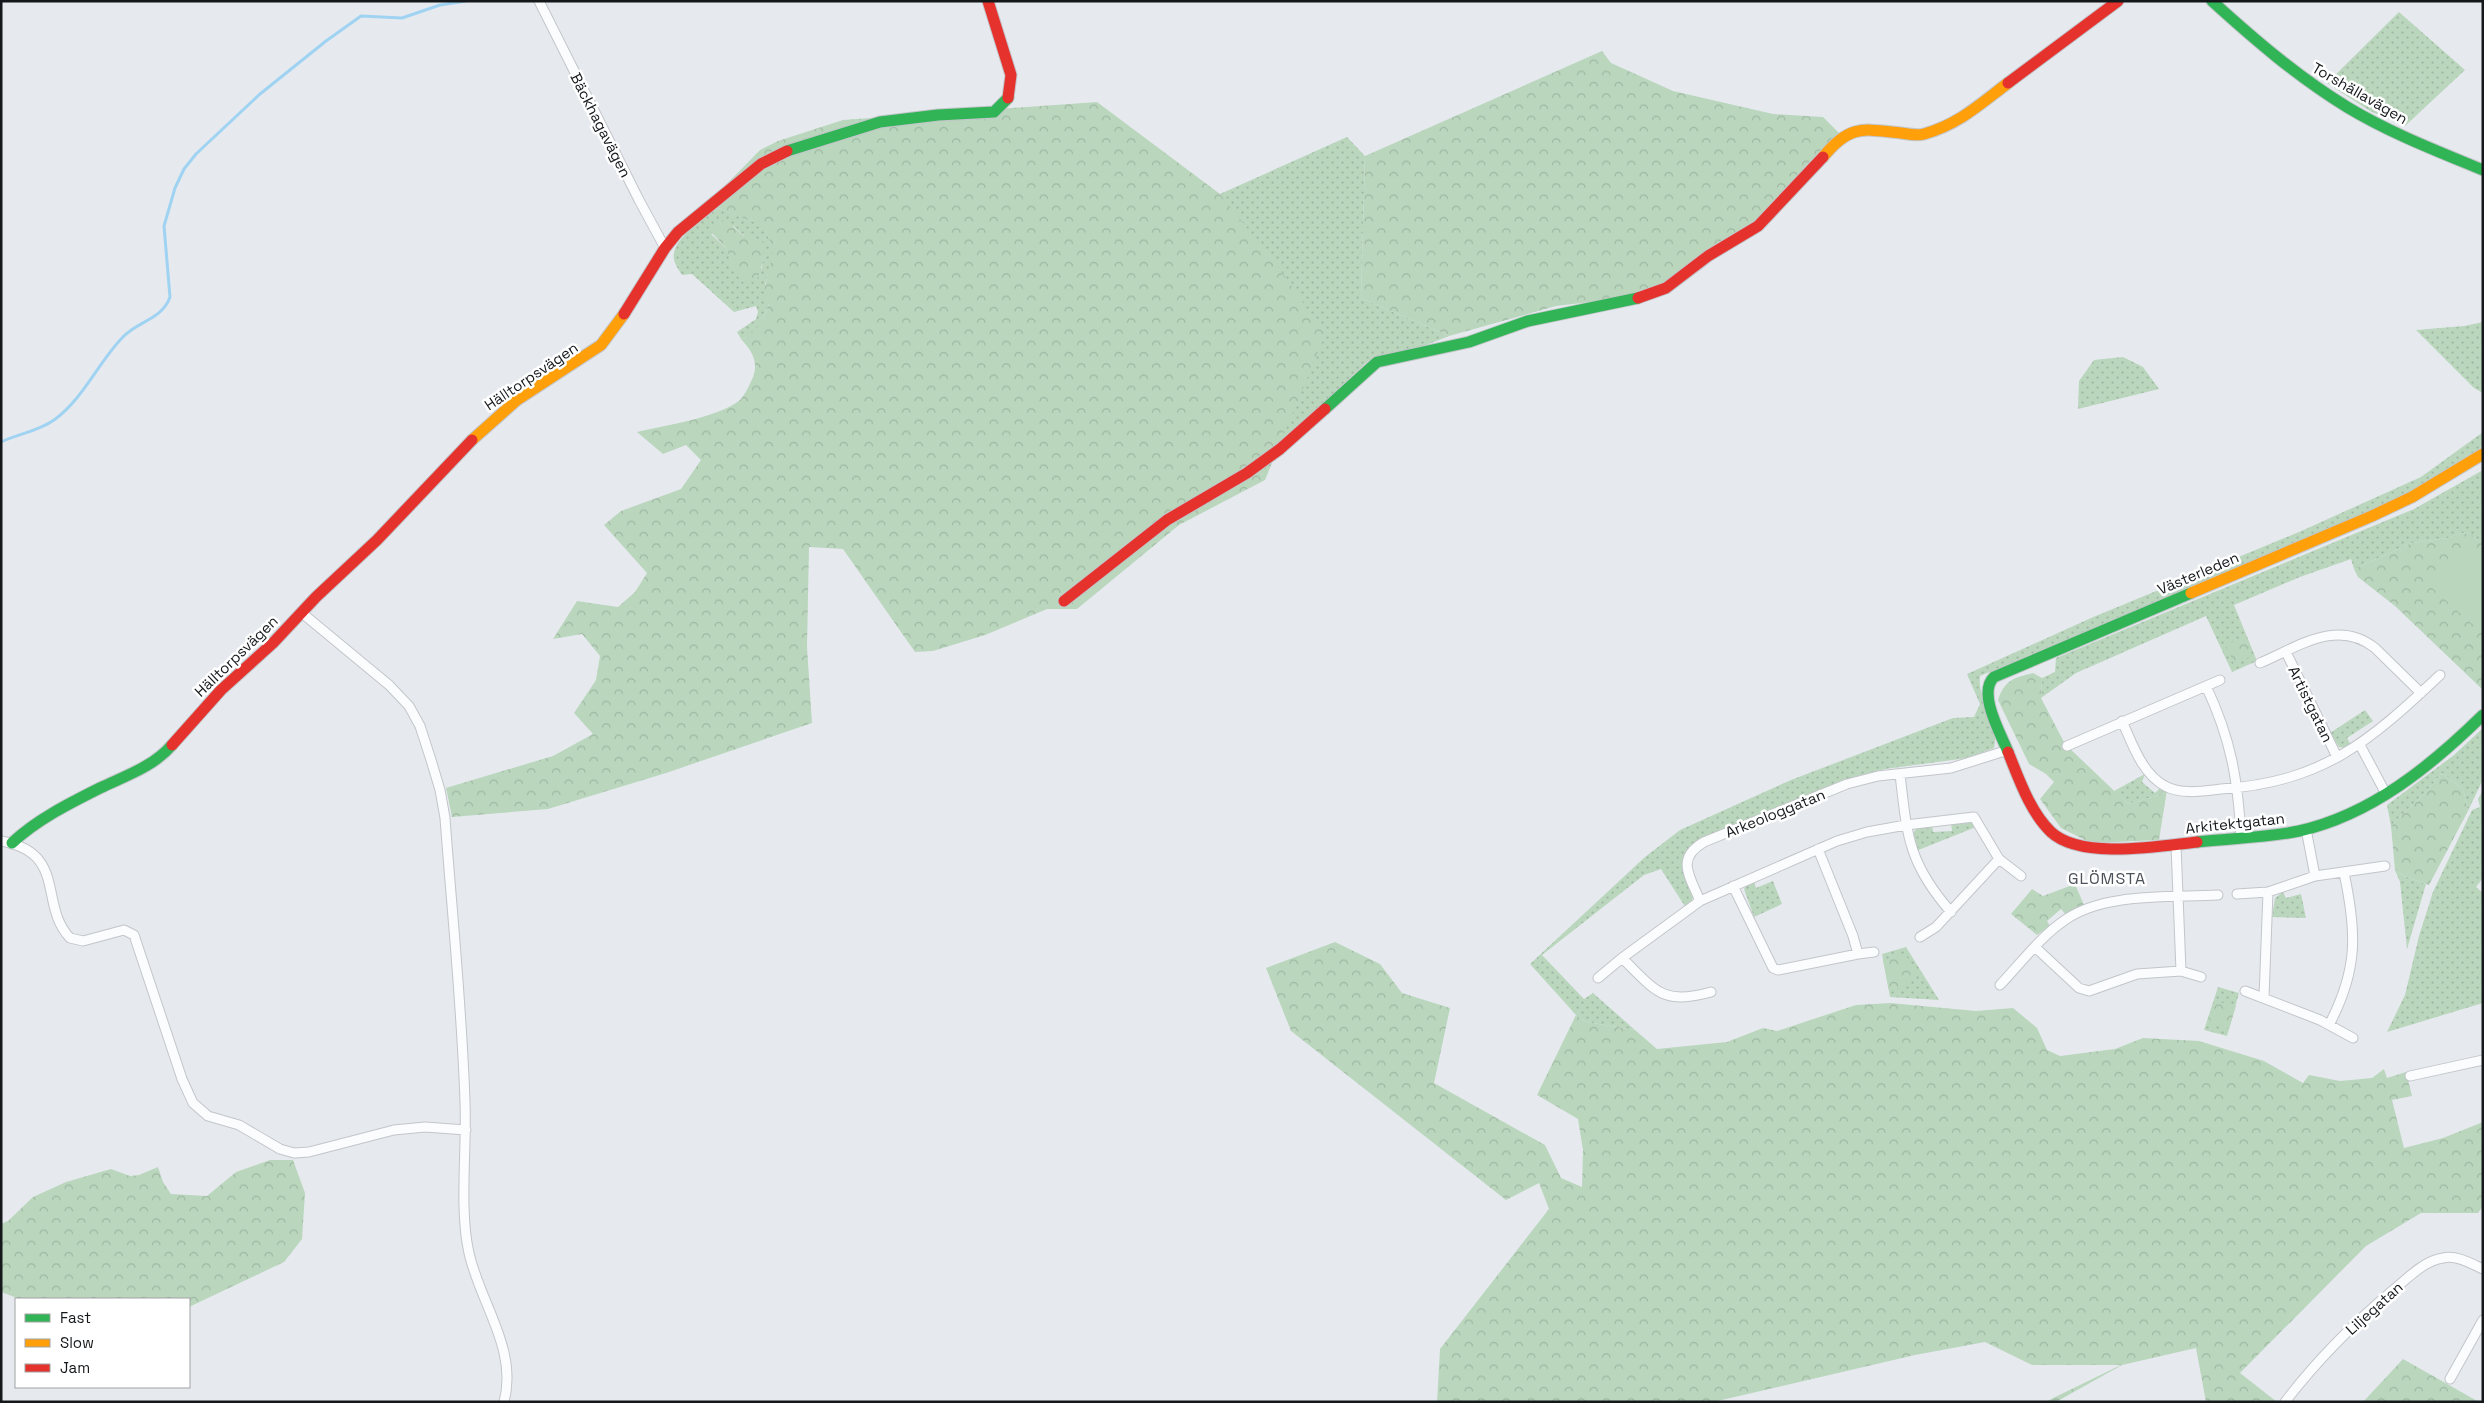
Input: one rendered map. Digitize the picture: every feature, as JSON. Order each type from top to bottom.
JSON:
[{"type":"street","name":"Bäckhagavägen","points":[[539,1],[638,200],[665,248]]},
{"type":"street","name":"Hälltorpsvägen","points":[[7,842],[98,789],[158,759],[221,690],[376,540],[480,430],[517,400],[601,345],[636,298],[665,248],[678,232],[703,209],[761,164],[786,151],[880,122],[928,115],[984,114],[1001,107],[1007,101],[1010,93],[1011,75],[988,1]]},
{"type":"street","points":[[1064,601],[1167,520],[1247,473],[1280,449],[1377,362],[1392,357],[1469,342],[1528,321],[1628,302],[1666,288],[1682,278],[1708,256],[1758,226],[1818,164],[1833,145],[1847,134],[1864,129],[1921,134],[1954,124],[2118,1]]},
{"type":"street","name":"Torshällavägen","points":[[2212,1],[2274,56],[2332,98],[2420,145],[2483,170]]},
{"type":"street","name":"Västerleden","points":[[2008,750],[1986,691],[1988,681],[1998,674],[2372,516],[2412,497],[2483,454]]},
{"type":"street","points":[[302,613],[403,700],[417,719],[440,790],[460,1011],[466,1130],[465,1219],[468,1253],[505,1354],[508,1378],[504,1402]]},
{"type":"street","name":"Artistgatan","points":[[2260,662],[2328,635],[2349,634],[2375,648],[2421,693]]},
{"type":"street","name":"Artistgatan","points":[[2286,652],[2337,757]]},
{"type":"street","name":"Artistgatan","points":[[2122,721],[2142,764],[2164,786],[2193,791],[2238,788],[2290,778],[2328,763],[2360,746],[2440,675]]},
{"type":"street","points":[[2068,746],[2220,680]]},
{"type":"street","points":[[2206,686],[2230,745],[2238,788],[2241,837]]},
{"type":"street","name":"Arkitektgatan","points":[[2008,750],[2036,815],[2044,827],[2064,841],[2091,848],[2176,845],[2306,829],[2363,808],[2426,767],[2457,741],[2483,715]]},
{"type":"street","points":[[2360,746],[2386,794]]},
{"type":"street","name":"Arkeologgatan","points":[[1700,901],[1687,865],[1689,853],[1695,848],[1833,789],[1864,780],[1956,767],[2008,750]]},
{"type":"street","points":[[1900,774],[1906,825],[1920,871],[1951,912]]},
{"type":"street","points":[[1598,978],[1622,958],[1700,901],[1818,849],[1867,832],[1906,825],[1974,817],[1999,859],[2021,876]]},
{"type":"street","points":[[2306,829],[2315,876]]},
{"type":"street","points":[[7,842],[41,861],[48,877],[61,925],[70,938],[83,941],[124,930],[134,935],[182,1079],[193,1103],[208,1116],[239,1125],[280,1149],[294,1153],[394,1130],[425,1127],[466,1130]]},
{"type":"street","points":[[2176,845],[2181,971]]},
{"type":"street","points":[[1818,849],[1853,936],[1858,954]]},
{"type":"street","points":[[1920,937],[1936,927],[1999,859]]},
{"type":"street","points":[[2237,894],[2268,892],[2315,876],[2386,866]]},
{"type":"street","points":[[2329,1025],[2347,987],[2354,949],[2344,873]]},
{"type":"street","points":[[1733,886],[1773,968],[1778,970],[1874,952]]},
{"type":"street","points":[[2264,997],[2268,892]]},
{"type":"street","points":[[2000,985],[2064,920],[2087,908],[2119,900],[2218,895]]},
{"type":"street","points":[[2036,948],[2079,988],[2089,991],[2137,974],[2181,971],[2202,977]]},
{"type":"street","points":[[1622,958],[1654,989],[1668,996],[1685,998],[1711,992]]},
{"type":"street","points":[[2245,991],[2264,997],[2329,1025],[2353,1038]]},
{"type":"street","points":[[2410,1076],[2483,1060]]},
{"type":"street","name":"Liljegatan","points":[[2285,1402],[2322,1355],[2418,1270],[2444,1257],[2467,1261],[2483,1269]]},
{"type":"street","points":[[2450,1379],[2483,1320]]},
{"type":"green space","points":[[2399,12],[2465,70],[2405,126],[2370,111],[2327,83]]},
{"type":"green space","points":[[1602,51],[1611,63],[1673,91],[1773,114],[1823,117],[1841,135],[1760,220],[1662,284],[1616,299],[1556,306],[1449,336],[1361,298],[1365,156]]},
{"type":"green space","points":[[1097,102],[1220,194],[1279,268],[1325,335],[1265,480],[1179,525],[1077,609],[1047,609],[985,635],[933,651],[915,652],[843,549],[809,547],[807,647],[812,723],[666,773],[548,809],[452,817],[446,788],[553,756],[593,734],[574,713],[596,680],[600,656],[582,634],[553,639],[577,601],[618,607],[635,592],[647,573],[604,525],[621,511],[681,489],[701,460],[686,445],[663,454],[637,432],[691,420],[731,406],[742,398],[753,377],[755,366],[753,356],[741,339],[756,329],[769,303],[764,296],[772,255],[769,238],[764,226],[718,208],[713,198],[760,150],[778,141],[843,120]]},
{"type":"green space","points":[[1347,137],[1365,156],[1361,298],[1449,336],[1421,347],[1368,361],[1278,446],[1220,194]]},
{"type":"green space","points":[[718,208],[765,226],[773,252],[765,284],[769,303],[760,326],[750,335],[741,339],[737,332],[756,319],[758,312],[756,306],[734,312],[692,274],[682,275],[674,259],[674,253],[680,240]],"holes":[[[733,226],[763,252],[762,268],[744,282],[734,271],[726,248],[711,234]]]},
{"type":"green space","points":[[724,219],[744,236],[751,236],[764,243],[761,270],[754,282],[744,283],[734,272],[726,248],[710,231]]},
{"type":"green space","points":[[2483,322],[2483,393],[2474,388],[2416,330],[2464,326]]},
{"type":"green space","points":[[2123,357],[2143,367],[2159,389],[2078,409],[2079,381],[2094,360]]},
{"type":"green space","points":[[2483,432],[2483,446],[2397,500],[1980,676],[1982,694],[1994,730],[1994,748],[1967,758],[1885,769],[1854,777],[1692,846],[1686,855],[1684,864],[1693,895],[1692,902],[1686,908],[1661,869],[1644,875],[1542,955],[1584,999],[1593,993],[1635,1030],[1587,1022],[1576,1015],[1530,964],[1645,857],[1680,830],[1791,780],[1953,718],[1974,717],[1980,704],[1967,674],[2091,618],[2299,532],[2421,477]]},
{"type":"green space","points":[[2483,470],[2483,545],[2471,534],[2460,533],[2448,538],[2412,543],[2354,569],[2351,559],[2300,577],[2234,605],[2257,661],[2232,672],[2206,616],[2076,673],[2041,698],[2042,678],[2055,672],[2056,658],[2414,509]]},
{"type":"green space","points":[[2459,533],[2471,534],[2483,545],[2483,690],[2395,606],[2358,577],[2354,569],[2412,543],[2448,538]]},
{"type":"green space","points":[[2467,546],[2483,560],[2483,634],[2431,587]]},
{"type":"green space","points":[[2244,637],[2252,656],[2234,664],[2226,645]]},
{"type":"green space","points":[[2033,673],[2042,678],[2041,698],[2065,744],[2128,804],[2156,796],[2167,790],[2159,840],[2091,843],[2061,828],[2040,799],[2054,782],[2046,774],[2029,764],[1998,700],[2007,684]]},
{"type":"green space","points":[[2365,710],[2373,721],[2347,738],[2351,745],[2346,748],[2339,747],[2330,733]]},
{"type":"green space","points":[[2483,728],[2483,779],[2468,811],[2463,789],[2442,773],[2427,791],[2391,826],[2387,805],[2454,755]]},
{"type":"green space","points":[[2442,773],[2463,789],[2468,811],[2429,885],[2404,876],[2395,870],[2391,826],[2427,791]]},
{"type":"green space","points":[[2145,774],[2142,782],[2155,793],[2160,788],[2167,790],[2156,796],[2128,804],[2114,791]]},
{"type":"green space","points":[[2483,790],[2483,878],[2476,887],[2483,893],[2483,1003],[2387,1032],[2405,995],[2419,936],[2433,892],[2472,810],[2480,807],[2478,799]]},
{"type":"green space","points":[[1970,821],[1976,827],[1916,851],[1913,833],[1917,828],[1932,825],[1933,832],[1952,831],[1951,823]]},
{"type":"green space","points":[[2395,870],[2404,876],[2426,884],[2407,949],[2400,882]]},
{"type":"green space","points":[[1754,881],[1756,888],[1773,881],[1782,904],[1754,917],[1744,889]]},
{"type":"green space","points":[[2075,884],[2084,905],[2066,915],[2061,909],[2047,921],[2050,926],[2037,935],[2011,914],[2032,889],[2043,896]]},
{"type":"green space","points":[[2283,892],[2286,898],[2301,894],[2306,918],[2272,917],[2275,898]]},
{"type":"green space","points":[[1335,942],[1380,964],[1402,993],[1450,1008],[1434,1083],[1545,1145],[1561,1178],[1582,1187],[1583,1150],[1578,1119],[1537,1095],[1576,1015],[1587,1022],[1635,1030],[1657,1049],[1727,1042],[1763,1028],[1777,1031],[1856,1005],[1890,1003],[1976,1011],[2013,1008],[2037,1028],[2047,1050],[2060,1056],[2115,1049],[2143,1038],[2199,1041],[2264,1061],[2303,1083],[2309,1075],[2340,1081],[2372,1078],[2384,1069],[2387,1078],[2406,1072],[2412,1096],[2392,1100],[2404,1148],[2443,1138],[2483,1122],[2483,1206],[2478,1213],[2421,1213],[2366,1246],[2240,1373],[2277,1402],[2206,1402],[2196,1348],[2122,1365],[2056,1402],[2045,1402],[2121,1365],[2032,1365],[1985,1342],[1915,1355],[1713,1402],[1437,1402],[1440,1349],[1549,1209],[1539,1183],[1506,1200],[1291,1031],[1266,968]]},
{"type":"green space","points":[[1906,947],[1939,1000],[1890,997],[1882,954]]},
{"type":"green space","points":[[1905,954],[1918,974],[1901,988],[1889,990],[1883,960]]},
{"type":"green space","points":[[2218,987],[2239,993],[2227,1036],[2204,1030]]},
{"type":"green space","points":[[2215,1001],[2236,1006],[2229,1029],[2208,1023]]},
{"type":"green space","points":[[270,1160],[293,1160],[305,1193],[302,1239],[284,1262],[190,1307],[190,1298],[17,1298],[1,1292],[1,1224],[8,1221],[33,1197],[66,1182],[111,1169],[130,1176],[139,1175],[158,1167],[163,1182],[171,1194],[207,1196],[236,1172]]},
{"type":"green space","points":[[2403,1359],[2479,1402],[2363,1402]]},
{"type":"waterway","points":[[1,442],[42,427],[54,420],[73,402],[122,338],[128,332],[155,316],[166,305],[170,297],[164,226],[175,188],[184,169],[196,154],[260,94],[326,41],[361,16],[402,18],[440,5],[466,1]]},
{"type":"traffic: fast","points":[[2212,1],[2277,57],[2347,107],[2431,149],[2483,170]]},
{"type":"traffic: fast","points":[[787,151],[880,122],[938,115],[994,112],[1008,98]]},
{"type":"traffic: fast","points":[[1325,409],[1377,362],[1469,342],[1528,321],[1638,298]]},
{"type":"traffic: fast","points":[[2008,752],[1989,703],[1989,684],[1994,677],[2191,593]]},
{"type":"traffic: fast","points":[[2197,842],[2261,837],[2299,831],[2325,824],[2351,813],[2375,801],[2421,770],[2483,715]]},
{"type":"traffic: fast","points":[[12,843],[54,812],[147,765],[172,745]]},
{"type":"traffic: slow","points":[[1823,157],[1841,139],[1858,131],[1877,130],[1918,135],[1936,130],[1968,113],[2008,83]]},
{"type":"traffic: slow","points":[[472,440],[517,400],[601,345],[624,314]]},
{"type":"traffic: slow","points":[[2191,593],[2412,497],[2483,454]]},
{"type":"traffic: jam","points":[[988,1],[1011,75],[1008,98]]},
{"type":"traffic: jam","points":[[2008,83],[2118,1]]},
{"type":"traffic: jam","points":[[624,314],[665,248],[678,232],[761,164],[787,151]]},
{"type":"traffic: jam","points":[[1638,298],[1666,288],[1708,256],[1758,226],[1823,157]]},
{"type":"traffic: jam","points":[[1064,601],[1167,520],[1247,473],[1280,449],[1325,409]]},
{"type":"traffic: jam","points":[[172,745],[221,690],[273,643],[316,597],[377,540],[472,440]]},
{"type":"traffic: jam","points":[[2008,752],[2026,795],[2037,815],[2051,832],[2064,841],[2101,849],[2142,848],[2197,842]]},
{"type":"district","name":"GLÖMSTA","points":[[2107,878]]}]
